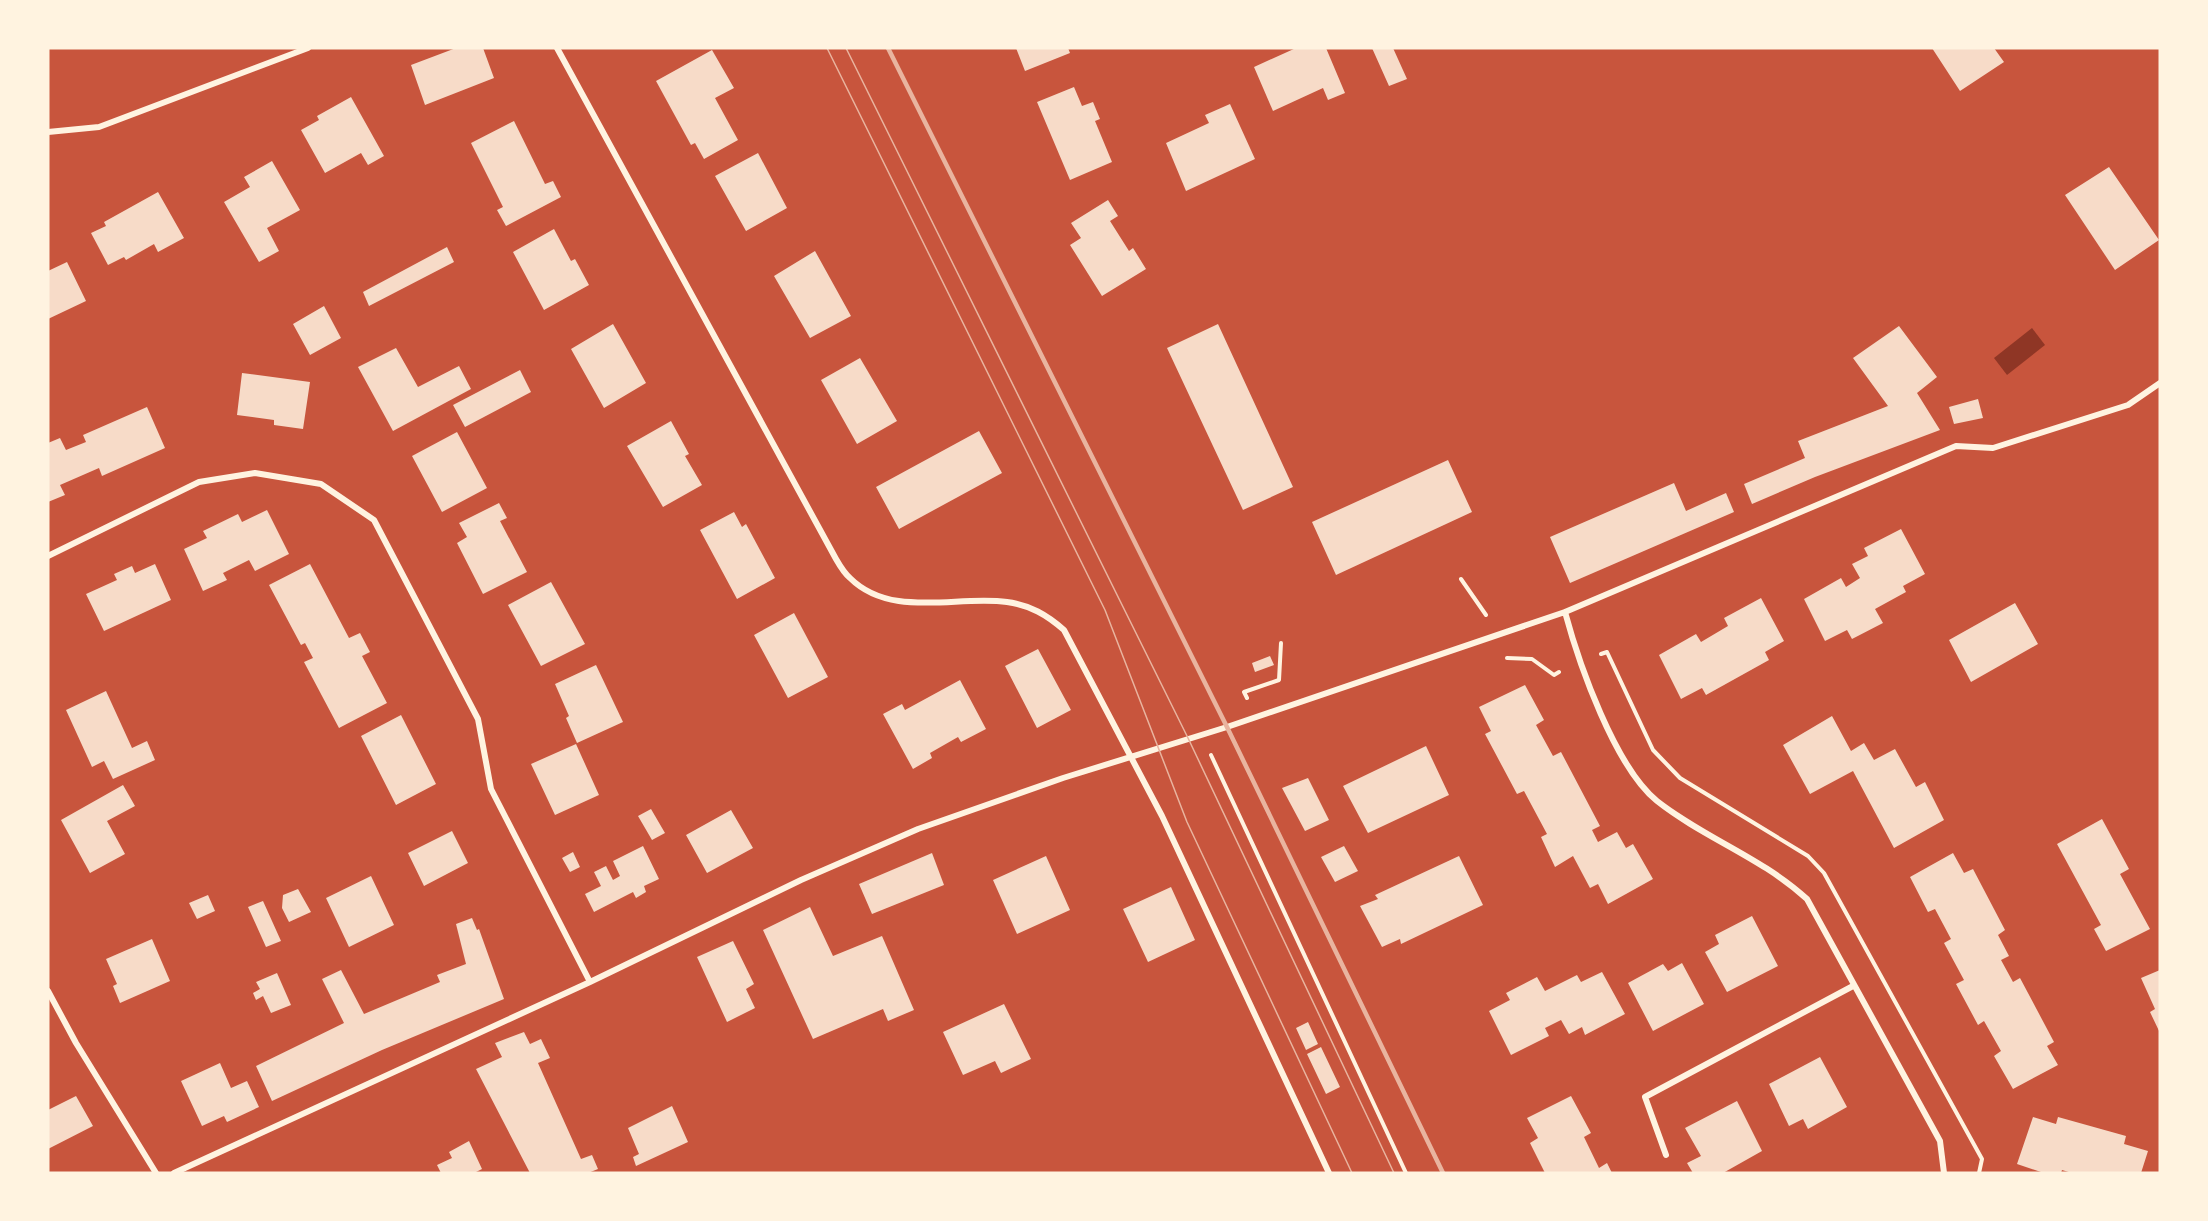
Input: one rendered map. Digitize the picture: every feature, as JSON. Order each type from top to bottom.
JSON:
[{"type":"street","points":[[48,132],[99,128],[308,48]]},
{"type":"street","points":[[557,48],[836,559],[849,578],[867,591],[891,599],[1006,602],[1032,608],[1048,616],[1065,630],[1167,826],[1329,1173]]},
{"type":"street","points":[[174,1173],[590,982],[801,880],[918,829],[1564,612],[1956,446],[1993,448],[2128,405],[2160,383]]},
{"type":"street","points":[[48,556],[199,482],[255,473],[321,484],[374,520],[478,719],[491,789],[590,982]]},
{"type":"street","points":[[1564,612],[1590,690],[1638,778],[1656,800],[1782,876],[1807,899],[1940,1141],[1944,1173]]},
{"type":"street","points":[[1666,1155],[1645,1097],[1853,986]]},
{"type":"street","points":[[48,991],[76,1043],[156,1173]]},
{"type":"path","points":[[1461,579],[1488,618]]},
{"type":"path","points":[[1247,699],[1244,692],[1279,680],[1281,643]]},
{"type":"path","points":[[1503,658],[1532,659],[1554,675],[1564,670]]},
{"type":"path","points":[[1201,735],[1406,1173]]},
{"type":"shaded area","points":[[2032,328],[2045,345],[2007,375],[1994,358]]},
{"type":"building","points":[[456,48],[483,48],[494,78],[425,105],[411,65]]},
{"type":"building","points":[[1016,48],[1068,48],[1070,53],[1025,71]]},
{"type":"building","points":[[1296,48],[1326,48],[1345,93],[1328,100],[1323,88],[1273,111],[1254,67]]},
{"type":"building","points":[[1372,48],[1393,48],[1407,79],[1389,86]]},
{"type":"building","points":[[1932,48],[1994,48],[2004,62],[1960,91]]},
{"type":"building","points":[[712,50],[734,88],[715,98],[738,140],[704,159],[695,143],[691,145],[656,81]]},
{"type":"building","points":[[1074,87],[1082,106],[1093,102],[1100,119],[1095,121],[1112,162],[1070,180],[1037,102]]},
{"type":"building","points":[[351,97],[384,156],[368,165],[361,153],[325,173],[301,130],[319,120],[317,116]]},
{"type":"building","points":[[1230,104],[1255,159],[1186,191],[1166,143],[1209,123],[1205,115]]},
{"type":"building","points":[[514,121],[545,184],[553,181],[561,197],[506,226],[497,210],[503,207],[471,143]]},
{"type":"building","points":[[758,153],[787,208],[746,231],[715,176]]},
{"type":"building","points":[[272,161],[300,210],[267,228],[279,251],[259,262],[224,202],[250,187],[244,177]]},
{"type":"building","points":[[2109,167],[2159,240],[2115,270],[2065,195]]},
{"type":"building","points":[[158,192],[184,238],[158,252],[154,244],[126,260],[124,257],[108,265],[91,233],[106,226],[104,222]]},
{"type":"building","points":[[1108,200],[1118,216],[1110,221],[1129,251],[1133,248],[1146,269],[1102,296],[1070,245],[1081,238],[1071,223]]},
{"type":"building","points":[[554,229],[571,261],[575,259],[589,285],[544,310],[513,252]]},
{"type":"building","points":[[447,247],[454,262],[369,306],[363,292]]},
{"type":"building","points":[[815,251],[851,316],[810,338],[774,276]]},
{"type":"building","points":[[67,262],[86,301],[48,319],[48,271]]},
{"type":"building","points":[[324,306],[341,338],[310,355],[293,324]]},
{"type":"building","points":[[613,324],[646,383],[604,408],[571,349]]},
{"type":"building","points":[[1218,324],[1293,487],[1243,510],[1167,348]]},
{"type":"building","points":[[1899,326],[1937,377],[1917,393],[1940,430],[1815,477],[1752,504],[1744,484],[1805,458],[1798,441],[1888,406],[1853,358]]},
{"type":"building","points":[[396,348],[418,387],[459,366],[471,389],[393,431],[358,367]]},
{"type":"building","points":[[860,358],[897,421],[857,444],[821,380]]},
{"type":"building","points":[[520,370],[531,392],[465,427],[453,405]]},
{"type":"building","points":[[242,373],[310,382],[303,429],[274,425],[274,420],[237,415]]},
{"type":"building","points":[[1978,399],[1983,418],[1954,424],[1949,407]]},
{"type":"building","points":[[147,407],[165,448],[102,476],[99,468],[60,485],[65,495],[48,502],[48,443],[60,438],[66,450],[86,442],[83,435]]},
{"type":"building","points":[[671,421],[689,454],[685,456],[702,485],[663,507],[627,446]]},
{"type":"building","points":[[979,431],[1002,473],[899,529],[876,487]]},
{"type":"building","points":[[457,432],[487,488],[442,512],[412,456]]},
{"type":"building","points":[[1448,460],[1472,512],[1336,575],[1312,522]]},
{"type":"building","points":[[1674,483],[1686,511],[1726,493],[1734,512],[1570,583],[1550,537]]},
{"type":"building","points":[[499,503],[507,518],[500,521],[527,572],[483,594],[457,543],[467,537],[459,523]]},
{"type":"building","points":[[267,510],[289,554],[255,571],[249,560],[223,573],[227,580],[203,591],[184,549],[207,538],[203,531],[238,514],[242,522]]},
{"type":"building","points":[[734,512],[742,527],[746,524],[775,578],[737,599],[700,530]]},
{"type":"building","points":[[1901,529],[1925,574],[1903,586],[1906,592],[1875,609],[1883,623],[1852,639],[1847,630],[1825,641],[1804,599],[1841,578],[1846,587],[1860,578],[1852,564],[1868,556],[1864,548]]},
{"type":"building","points":[[155,564],[171,600],[104,631],[86,594],[117,580],[114,574],[132,566],[135,573]]},
{"type":"building","points":[[310,564],[349,638],[360,633],[370,652],[362,656],[387,703],[339,728],[304,662],[313,658],[305,643],[301,645],[269,585]]},
{"type":"building","points":[[551,582],[585,644],[541,666],[508,605]]},
{"type":"building","points":[[1761,598],[1784,641],[1765,652],[1769,660],[1706,695],[1702,688],[1681,699],[1659,655],[1696,634],[1701,642],[1728,626],[1724,618]]},
{"type":"building","points":[[2015,603],[2038,644],[1971,682],[1949,640]]},
{"type":"building","points":[[794,613],[828,677],[788,698],[754,635]]},
{"type":"building","points":[[1038,649],[1071,710],[1037,728],[1005,666]]},
{"type":"building","points":[[1270,656],[1274,665],[1255,672],[1252,663]]},
{"type":"building","points":[[596,665],[623,722],[577,743],[566,718],[569,716],[555,684]]},
{"type":"building","points":[[960,680],[986,729],[961,742],[958,737],[930,753],[932,758],[913,769],[883,714],[902,704],[905,710]]},
{"type":"building","points":[[1525,685],[1544,720],[1536,725],[1553,756],[1561,752],[1600,826],[1592,830],[1598,842],[1617,832],[1626,848],[1633,844],[1653,879],[1608,904],[1598,884],[1590,888],[1573,856],[1555,867],[1541,837],[1547,834],[1524,791],[1517,794],[1485,734],[1491,731],[1479,707]]},
{"type":"building","points":[[106,691],[132,748],[147,741],[155,760],[113,779],[104,761],[92,767],[66,710]]},
{"type":"building","points":[[401,715],[436,784],[396,805],[361,736]]},
{"type":"building","points":[[1832,716],[1851,751],[1864,743],[1874,760],[1895,749],[1916,787],[1925,782],[1944,820],[1894,848],[1853,771],[1810,794],[1783,745]]},
{"type":"building","points":[[576,744],[599,795],[555,815],[531,764]]},
{"type":"building","points":[[1426,746],[1449,795],[1368,833],[1343,786]]},
{"type":"building","points":[[1308,778],[1329,820],[1305,831],[1282,788]]},
{"type":"building","points":[[123,785],[135,806],[107,821],[125,854],[90,873],[61,820]]},
{"type":"building","points":[[651,809],[665,833],[652,840],[638,816]]},
{"type":"building","points":[[731,810],[753,848],[707,873],[686,835]]},
{"type":"building","points":[[2102,819],[2129,869],[2120,874],[2150,929],[2106,951],[2094,929],[2101,925],[2057,844]]},
{"type":"building","points":[[452,831],[468,863],[424,886],[408,853]]},
{"type":"building","points":[[643,846],[659,879],[644,886],[646,892],[636,898],[633,892],[594,912],[585,894],[601,886],[594,872],[606,866],[613,880],[620,876],[613,861]]},
{"type":"building","points":[[1344,846],[1358,871],[1335,882],[1321,857]]},
{"type":"building","points":[[573,852],[580,867],[570,872],[562,858]]},
{"type":"building","points":[[932,853],[944,885],[872,914],[859,884]]},
{"type":"building","points":[[1953,853],[1964,873],[1973,869],[2005,930],[1998,935],[2009,956],[2001,960],[2013,982],[2020,978],[2054,1042],[2047,1046],[2058,1065],[2013,1089],[1994,1056],[2001,1051],[1984,1021],[1978,1025],[1956,984],[1964,980],[1944,943],[1951,939],[1935,909],[1928,912],[1910,877]]},
{"type":"building","points":[[1046,856],[1070,910],[1017,934],[993,880]]},
{"type":"building","points":[[1459,856],[1483,905],[1401,944],[1400,939],[1382,947],[1360,906],[1378,899],[1375,895]]},
{"type":"building","points":[[371,876],[394,925],[349,947],[326,898]]},
{"type":"building","points":[[1171,887],[1195,940],[1148,962],[1123,909]]},
{"type":"building","points":[[298,889],[311,912],[289,922],[282,908],[283,895]]},
{"type":"building","points":[[208,895],[215,911],[197,919],[189,903]]},
{"type":"building","points":[[263,901],[281,941],[266,947],[248,907]]},
{"type":"building","points":[[810,907],[833,956],[882,936],[914,1010],[888,1021],[883,1009],[813,1039],[763,930]]},
{"type":"building","points":[[1752,916],[1778,966],[1727,992],[1705,952],[1719,944],[1715,935]]},
{"type":"building","points":[[472,918],[477,930],[479,929],[504,999],[382,1050],[272,1101],[256,1066],[344,1023],[322,979],[341,970],[364,1014],[440,982],[437,975],[466,964],[456,924]]},
{"type":"building","points":[[152,939],[170,981],[120,1003],[113,986],[117,984],[106,959]]},
{"type":"building","points":[[733,941],[754,984],[746,989],[755,1008],[727,1022],[697,957]]},
{"type":"building","points":[[1682,963],[1704,1004],[1653,1031],[1628,983],[1663,964],[1668,971]]},
{"type":"building","points":[[2160,970],[2160,1033],[2150,1012],[2155,1009],[2141,978]]},
{"type":"building","points":[[1602,972],[1625,1014],[1585,1035],[1582,1027],[1569,1034],[1561,1020],[1545,1028],[1549,1036],[1511,1055],[1489,1011],[1510,1000],[1506,993],[1537,977],[1545,991],[1577,975],[1581,982]]},
{"type":"building","points":[[277,973],[291,1005],[271,1013],[263,996],[256,1000],[253,993],[260,989],[256,982]]},
{"type":"building","points":[[1004,1004],[1031,1059],[1001,1073],[995,1061],[963,1075],[943,1032]]},
{"type":"building","points":[[1308,1022],[1318,1044],[1306,1050],[1296,1028]]},
{"type":"building","points":[[524,1032],[530,1044],[541,1039],[550,1058],[538,1063],[581,1159],[592,1155],[598,1169],[588,1173],[530,1173],[476,1069],[502,1057],[495,1043]]},
{"type":"building","points":[[1321,1047],[1340,1087],[1326,1094],[1307,1054]]},
{"type":"building","points":[[1820,1057],[1847,1107],[1808,1129],[1803,1119],[1789,1126],[1769,1084]]},
{"type":"building","points":[[220,1063],[231,1088],[247,1081],[259,1107],[227,1122],[224,1116],[202,1126],[181,1081]]},
{"type":"building","points":[[76,1096],[93,1126],[48,1149],[48,1110]]},
{"type":"building","points":[[1571,1096],[1591,1133],[1584,1137],[1599,1168],[1607,1163],[1612,1173],[1545,1173],[1530,1143],[1538,1138],[1527,1118]]},
{"type":"building","points":[[1737,1101],[1762,1151],[1723,1173],[1693,1173],[1687,1163],[1701,1156],[1685,1128]]},
{"type":"building","points":[[672,1106],[688,1142],[636,1166],[633,1157],[639,1154],[628,1128]]},
{"type":"building","points":[[2033,1117],[2056,1124],[2058,1117],[2126,1136],[2124,1144],[2148,1151],[2141,1173],[2072,1173],[2062,1170],[2061,1173],[2044,1173],[2017,1164]]},
{"type":"building","points":[[469,1141],[482,1169],[474,1173],[441,1173],[437,1165],[452,1158],[449,1152]]},
{"type":"tram line","points":[[827,48],[1105,610],[1187,822],[1352,1173]]},
{"type":"tram line","points":[[846,48],[1188,738],[1394,1173]]},
{"type":"railway","points":[[888,48],[1227,727],[1443,1173]]}]
